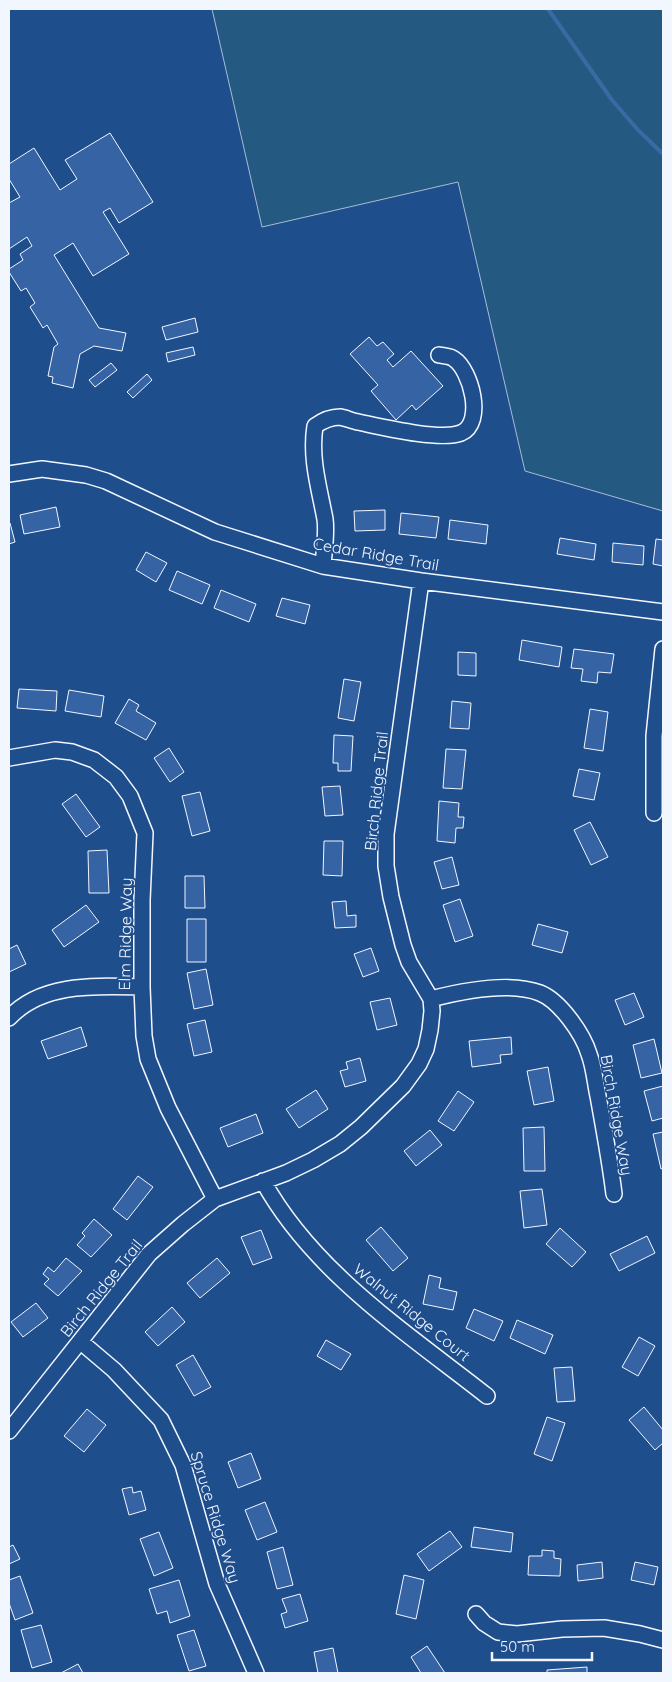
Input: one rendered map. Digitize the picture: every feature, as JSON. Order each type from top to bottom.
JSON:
[{"type":"street","points":[[323,566],[325,521],[315,477],[312,441],[315,426],[323,420],[339,417],[447,436],[462,432],[471,423],[474,409],[471,386],[465,369],[453,358],[440,355]]},
{"type":"street","name":"Cedar Ridge Trail","points":[[9,474],[42,469],[86,475],[106,481],[215,532],[323,566],[421,581],[663,612]]},
{"type":"street","name":"Birch Ridge Trail","points":[[9,1430],[81,1342],[149,1254],[215,1199],[286,1173],[340,1144],[403,1086],[419,1064],[426,1049],[432,1010],[431,999],[409,962],[391,897],[386,866],[386,834],[421,581]]},
{"type":"street","points":[[654,813],[654,736],[663,648]]},
{"type":"street","name":"Elm Ridge Way","points":[[9,758],[55,750],[72,752],[94,760],[116,777],[130,796],[145,833],[142,900],[142,987],[144,1036],[148,1059],[168,1108],[215,1199]]},
{"type":"street","points":[[9,1018],[17,1009],[38,997],[62,990],[142,987]]},
{"type":"street","name":"Birch Ridge Way","points":[[431,999],[449,994],[486,989],[522,988],[540,993],[553,1000],[575,1027],[589,1054],[609,1155],[614,1194]]},
{"type":"street","name":"Walnut Ridge Court","points":[[263,1180],[275,1202],[287,1218],[320,1256],[363,1298],[487,1396]]},
{"type":"street","name":"Spruce Ridge Way","points":[[81,1342],[114,1370],[161,1420],[183,1465],[217,1584],[256,1673]]},
{"type":"street","points":[[476,1614],[484,1624],[498,1632],[517,1634],[562,1629],[604,1628],[663,1640]]},
{"type":"shaded area","points":[[212,9],[663,9],[663,511],[525,471],[458,182],[262,227]]},
{"type":"building","points":[[110,133],[153,202],[119,223],[110,208],[103,212],[129,254],[93,276],[73,243],[54,255],[99,328],[126,333],[122,351],[94,346],[80,354],[73,388],[52,383],[53,377],[48,376],[54,347],[58,344],[47,325],[43,328],[30,307],[35,303],[26,288],[21,291],[9,272],[9,269],[23,260],[20,254],[32,246],[27,237],[9,249],[9,203],[20,197],[9,179],[9,164],[34,148],[60,190],[77,179],[65,160]]},
{"type":"building","points":[[195,318],[198,332],[166,340],[162,327]]},
{"type":"building","points":[[369,337],[377,346],[383,342],[394,354],[387,360],[393,367],[411,351],[443,386],[416,410],[412,405],[396,420],[371,391],[378,385],[350,354]]},
{"type":"building","points":[[193,347],[195,355],[168,362],[166,353]]},
{"type":"building","points":[[111,363],[117,370],[95,387],[89,380]]},
{"type":"building","points":[[147,374],[152,380],[133,398],[127,392]]},
{"type":"building","points":[[56,507],[60,527],[24,534],[20,515]]},
{"type":"building","points":[[385,510],[385,530],[355,531],[354,511]]},
{"type":"building","points":[[401,513],[439,517],[436,538],[399,534]]},
{"type":"building","points":[[450,520],[488,525],[486,544],[448,539]]},
{"type":"building","points":[[9,523],[15,542],[9,544]]},
{"type":"building","points":[[560,538],[596,544],[594,560],[557,554]]},
{"type":"building","points":[[656,539],[663,540],[663,566],[653,564]]},
{"type":"building","points":[[613,543],[644,546],[643,565],[612,562]]},
{"type":"building","points":[[146,552],[167,563],[156,582],[136,570]]},
{"type":"building","points":[[177,571],[210,585],[202,604],[169,590]]},
{"type":"building","points":[[221,590],[256,604],[249,622],[214,608]]},
{"type":"building","points":[[282,598],[310,605],[305,624],[276,616]]},
{"type":"building","points":[[522,640],[562,647],[559,667],[519,660]]},
{"type":"building","points":[[574,649],[614,654],[611,673],[598,672],[597,683],[581,681],[583,669],[571,668]]},
{"type":"building","points":[[458,652],[476,653],[476,676],[458,675]]},
{"type":"building","points":[[344,679],[361,682],[354,721],[338,718]]},
{"type":"building","points":[[19,689],[57,691],[56,711],[17,708]]},
{"type":"building","points":[[69,690],[104,696],[101,717],[65,711]]},
{"type":"building","points":[[129,699],[139,705],[136,711],[156,723],[146,740],[115,723]]},
{"type":"building","points":[[452,701],[471,703],[469,729],[450,728]]},
{"type":"building","points":[[590,709],[608,712],[603,751],[584,748]]},
{"type":"building","points":[[334,735],[353,736],[351,771],[338,771],[338,763],[333,763]]},
{"type":"building","points":[[169,748],[184,772],[170,782],[154,758]]},
{"type":"building","points":[[446,749],[466,750],[462,789],[443,788]]},
{"type":"building","points":[[579,769],[600,773],[594,800],[573,796]]},
{"type":"building","points":[[340,786],[343,815],[325,816],[322,787]]},
{"type":"building","points":[[200,792],[210,831],[192,836],[182,796]]},
{"type":"building","points":[[76,794],[100,827],[86,837],[62,804]]},
{"type":"building","points":[[439,801],[459,803],[458,817],[464,817],[463,828],[456,828],[455,843],[437,841]]},
{"type":"building","points":[[590,822],[608,857],[591,865],[574,830]]},
{"type":"building","points":[[324,841],[343,841],[342,876],[323,875]]},
{"type":"building","points":[[107,850],[109,893],[89,893],[88,851]]},
{"type":"building","points":[[452,857],[459,885],[442,889],[434,862]]},
{"type":"building","points":[[185,876],[204,876],[205,908],[185,908]]},
{"type":"building","points":[[460,899],[473,936],[455,942],[443,905]]},
{"type":"building","points":[[346,901],[347,916],[356,915],[356,927],[335,928],[332,902]]},
{"type":"building","points":[[86,905],[99,922],[64,947],[52,930]]},
{"type":"building","points":[[187,919],[206,919],[206,962],[187,962]]},
{"type":"building","points":[[538,924],[568,932],[562,953],[532,945]]},
{"type":"building","points":[[17,945],[26,964],[9,972],[9,949]]},
{"type":"building","points":[[371,948],[379,971],[363,977],[354,954]]},
{"type":"building","points":[[206,969],[213,1005],[194,1009],[187,973]]},
{"type":"building","points":[[634,993],[644,1017],[625,1025],[615,1000]]},
{"type":"building","points":[[390,998],[397,1025],[377,1030],[370,1002]]},
{"type":"building","points":[[205,1020],[212,1052],[194,1056],[187,1024]]},
{"type":"building","points":[[81,1027],[87,1046],[48,1059],[41,1041]]},
{"type":"building","points":[[511,1037],[512,1054],[500,1055],[501,1063],[472,1067],[469,1041]]},
{"type":"building","points":[[654,1039],[662,1073],[641,1078],[633,1045]]},
{"type":"building","points":[[360,1058],[366,1081],[345,1087],[340,1071],[348,1069],[346,1062]]},
{"type":"building","points":[[548,1067],[554,1101],[534,1105],[527,1071]]},
{"type":"building","points":[[663,1086],[663,1118],[652,1121],[644,1091]]},
{"type":"building","points":[[316,1090],[328,1109],[299,1128],[286,1109]]},
{"type":"building","points":[[458,1091],[474,1102],[454,1131],[438,1121]]},
{"type":"building","points":[[256,1114],[263,1133],[228,1147],[220,1128]]},
{"type":"building","points":[[544,1127],[545,1171],[524,1171],[523,1128]]},
{"type":"building","points":[[430,1130],[442,1145],[416,1166],[404,1151]]},
{"type":"building","points":[[663,1132],[663,1168],[661,1169],[653,1134]]},
{"type":"building","points":[[138,1176],[153,1187],[127,1220],[113,1209]]},
{"type":"building","points":[[542,1189],[547,1225],[524,1228],[520,1191]]},
{"type":"building","points":[[94,1219],[112,1235],[91,1257],[77,1245],[85,1236],[82,1233]]},
{"type":"building","points":[[381,1227],[408,1258],[393,1271],[366,1240]]},
{"type":"building","points":[[560,1228],[586,1252],[572,1267],[546,1244]]},
{"type":"building","points":[[261,1230],[272,1258],[253,1265],[241,1237]]},
{"type":"building","points":[[647,1236],[655,1253],[619,1271],[610,1254]]},
{"type":"building","points":[[66,1258],[82,1271],[58,1296],[44,1284],[49,1279],[43,1274],[48,1267],[54,1272]]},
{"type":"building","points":[[217,1258],[230,1273],[200,1298],[187,1283]]},
{"type":"building","points":[[429,1275],[441,1278],[439,1288],[457,1292],[453,1310],[423,1304]]},
{"type":"building","points":[[36,1303],[48,1318],[23,1337],[11,1322]]},
{"type":"building","points":[[172,1307],[185,1322],[158,1346],[145,1332]]},
{"type":"building","points":[[474,1309],[503,1321],[494,1341],[466,1328]]},
{"type":"building","points":[[517,1320],[553,1335],[545,1354],[510,1338]]},
{"type":"building","points":[[639,1337],[655,1346],[638,1376],[622,1367]]},
{"type":"building","points":[[326,1340],[351,1354],[341,1370],[317,1356]]},
{"type":"building","points":[[193,1355],[211,1387],[194,1396],[176,1365]]},
{"type":"building","points":[[572,1367],[575,1401],[557,1402],[554,1368]]},
{"type":"building","points":[[644,1407],[663,1430],[663,1443],[655,1450],[629,1420]]},
{"type":"building","points":[[87,1409],[106,1425],[84,1452],[64,1436]]},
{"type":"building","points":[[547,1417],[565,1423],[552,1461],[534,1454]]},
{"type":"building","points":[[251,1453],[261,1479],[238,1488],[228,1462]]},
{"type":"building","points":[[132,1487],[133,1493],[141,1491],[146,1510],[129,1515],[122,1489]]},
{"type":"building","points":[[265,1502],[277,1532],[257,1540],[245,1510]]},
{"type":"building","points":[[474,1527],[513,1533],[511,1552],[471,1547]]},
{"type":"building","points":[[450,1531],[462,1547],[429,1571],[417,1554]]},
{"type":"building","points":[[159,1532],[173,1568],[154,1576],[140,1539]]},
{"type":"building","points":[[13,1545],[20,1559],[9,1564],[9,1547]]},
{"type":"building","points":[[283,1547],[293,1585],[277,1589],[267,1552]]},
{"type":"building","points":[[542,1550],[554,1551],[554,1558],[561,1559],[560,1576],[528,1575],[529,1556],[542,1556]]},
{"type":"building","points":[[602,1562],[603,1578],[578,1581],[577,1565]]},
{"type":"building","points":[[635,1562],[658,1567],[654,1585],[631,1580]]},
{"type":"building","points":[[404,1575],[424,1580],[416,1619],[396,1614]]},
{"type":"building","points":[[20,1576],[33,1613],[15,1620],[9,1603],[9,1580]]},
{"type":"building","points":[[179,1580],[190,1616],[170,1623],[167,1611],[157,1614],[149,1589]]},
{"type":"building","points":[[300,1594],[308,1621],[285,1628],[281,1614],[287,1612],[282,1599]]},
{"type":"building","points":[[41,1625],[52,1662],[32,1668],[21,1630]]},
{"type":"building","points":[[194,1630],[206,1666],[189,1671],[177,1635]]},
{"type":"building","points":[[427,1646],[445,1673],[421,1673],[411,1657]]},
{"type":"building","points":[[333,1648],[338,1673],[318,1673],[314,1652]]},
{"type":"building","points":[[78,1664],[83,1673],[61,1673]]},
{"type":"building","points":[[587,1667],[587,1673],[547,1673],[547,1670]]},
{"type":"waterway","points":[[548,9],[612,100],[638,130],[663,154]]}]
